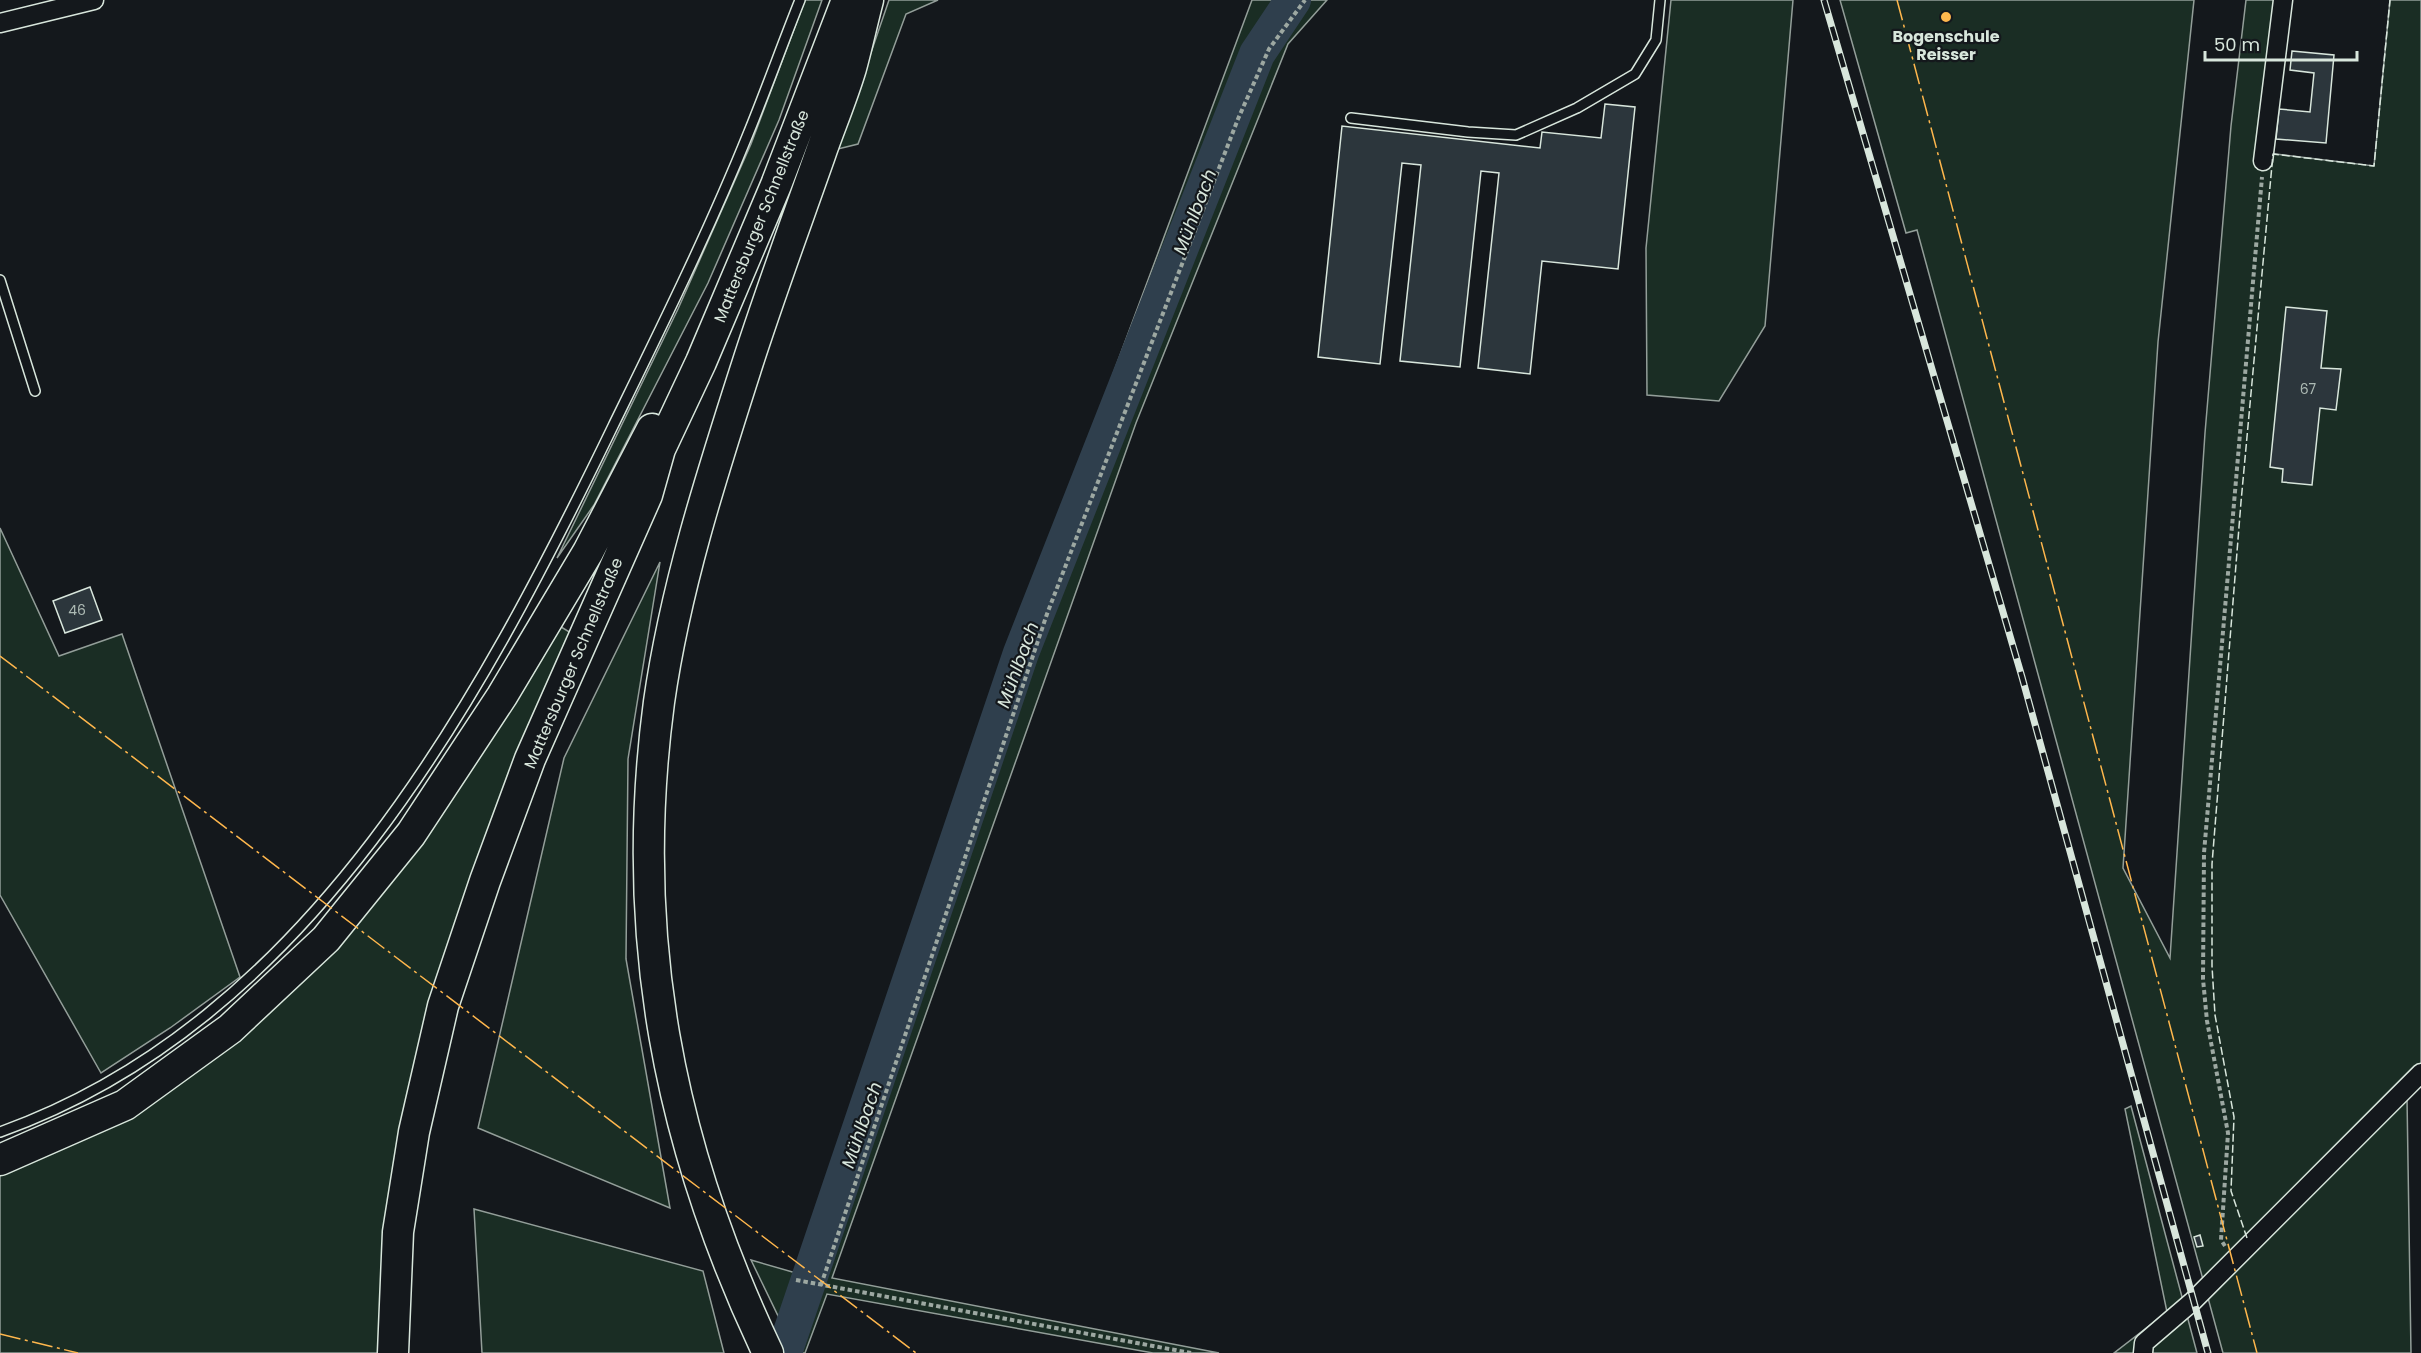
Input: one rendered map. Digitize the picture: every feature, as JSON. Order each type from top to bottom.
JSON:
[{"type":"highway","name":"Mattersburger Schnellstraße","points":[[393,1353],[398,1232],[414,1132],[443,1006],[485,881],[530,759],[647,495],[660,449],[724,309],[776,185],[861,0]]},
{"type":"highway","name":"Mattersburger Schnellstraße","points":[[768,1352],[726,1257],[698,1178],[678,1107],[663,1038],[654,969],[649,894],[648,826],[652,764],[660,699],[688,562],[747,364],[850,70],[861,0]]},
{"type":"highway","points":[[647,495],[675,455],[716,366],[861,0]]},
{"type":"highway","points":[[0,1160],[125,1105],[230,1029],[326,939],[411,834],[502,696],[588,552],[690,356],[724,309]]},
{"type":"street","points":[[0,23],[93,0]]},
{"type":"street","points":[[2263,160],[2283,0]]},
{"type":"street","points":[[2143,1353],[2144,1343],[2193,1301],[2421,1073]]},
{"type":"lane","points":[[0,1132],[31,1121],[106,1083],[175,1039],[234,992],[287,939],[380,833],[423,772],[496,653],[551,555],[683,282],[748,135],[800,0]]},
{"type":"lane","points":[[1351,118],[1468,132],[1516,135],[1577,108],[1635,74],[1656,40],[1660,0]]},
{"type":"lane","points":[[0,280],[34,391]]},
{"type":"path","points":[[820,1285],[1047,614],[1238,119],[1269,49],[1305,0]]},
{"type":"path","points":[[2234,1259],[2221,1240],[2228,1133],[2203,979],[2204,853],[2263,160]]},
{"type":"path","points":[[798,1280],[1191,1353]]},
{"type":"green space","points":[[805,0],[822,0],[779,120],[708,283],[594,505],[557,558],[678,309],[751,144]]},
{"type":"green space","points":[[889,0],[938,0],[906,14],[858,144],[838,149]]},
{"type":"green space","points":[[1252,0],[1327,0],[1288,44],[1136,423],[832,1278],[1219,1353],[1153,1353],[827,1294],[805,1353],[796,1353],[751,1260],[796,1273],[1057,525]]},
{"type":"green space","points":[[1671,0],[1793,0],[1765,326],[1719,401],[1647,395],[1646,248]]},
{"type":"green space","points":[[1840,0],[2194,0],[2158,342],[2123,868],[2170,958],[2205,433],[2231,126],[2246,0],[2275,0],[2259,152],[2374,166],[2390,0],[2421,0],[2421,1085],[2407,1098],[2411,1353],[2223,1353],[1917,230],[1906,233]]},
{"type":"green space","points":[[0,528],[59,656],[122,634],[240,977],[170,1028],[101,1073],[0,895]]},
{"type":"green space","points":[[660,562],[628,759],[626,959],[670,1208],[478,1128],[564,758]]},
{"type":"green space","points":[[548,619],[581,639],[443,1006],[393,1353],[0,1353],[0,1160],[125,1105],[326,939]]},
{"type":"green space","points":[[2131,1106],[2197,1353],[2114,1353],[2167,1312],[2125,1109]]},
{"type":"green space","points":[[474,1209],[703,1271],[724,1353],[482,1353]]},
{"type":"building","points":[[2292,51],[2334,55],[2326,143],[2276,139],[2279,109],[2310,112],[2314,73],[2290,70]]},
{"type":"building","points":[[1605,104],[1635,107],[1618,269],[1542,261],[1530,374],[1478,368],[1499,173],[1481,171],[1460,367],[1400,361],[1421,165],[1402,163],[1380,364],[1318,357],[1342,126],[1540,148],[1542,132],[1601,138]]},
{"type":"building","points":[[2286,307],[2327,311],[2321,368],[2341,369],[2336,410],[2320,408],[2312,485],[2282,482],[2283,469],[2270,467]]},
{"type":"building","points":[[90,587],[102,620],[65,633],[53,601]]},
{"type":"building","points":[[2200,1235],[2203,1246],[2197,1247],[2194,1237]]},
{"type":"waterway","name":"Mühlbach","points":[[786,1347],[1021,653],[1257,54],[1293,0]]},
{"type":"railway","points":[[1824,0],[2022,677],[2208,1353]]},
{"type":"fence","points":[[2247,1238],[2231,1191],[2234,1117],[2215,1015],[2212,966],[2212,864],[2241,502],[2273,154],[2374,166],[2390,0]]},
{"type":"power","points":[[1897,0],[2257,1353]]},
{"type":"power","points":[[0,656],[916,1353]]},
{"type":"power","points":[[0,1334],[78,1353]]},
{"type":"place","name":"Bogenschule Reisser","points":[[1946,17]]}]
